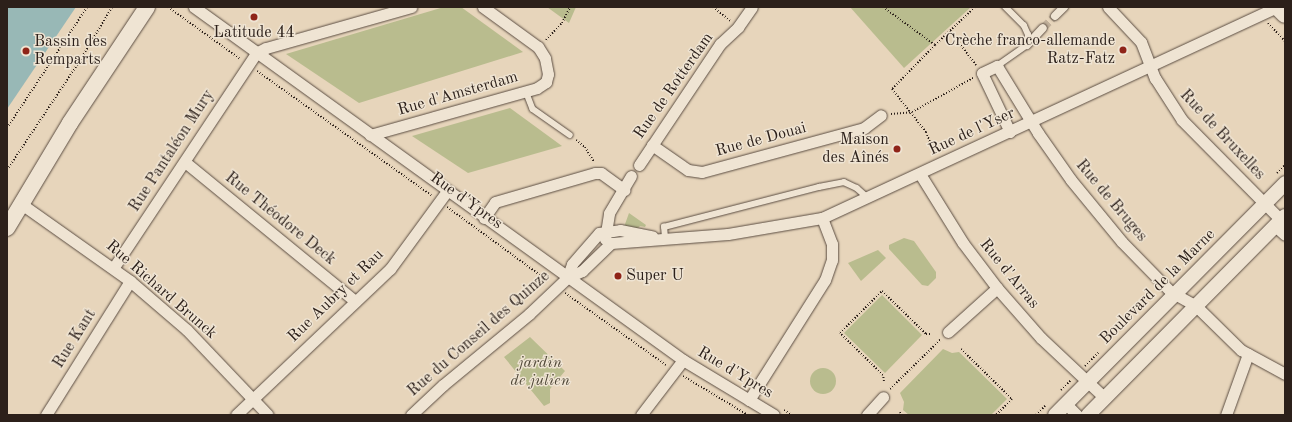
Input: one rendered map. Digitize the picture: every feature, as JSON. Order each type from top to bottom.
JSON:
[{"type":"main road","points":[[7,228],[20,203],[146,7]]},
{"type":"main road","points":[[1277,7],[1285,15]]},
{"type":"street","name":"Rue d'Ypres","points":[[194,7],[370,136],[683,360],[774,415]]},
{"type":"street","points":[[256,53],[266,48],[411,7]]},
{"type":"street","points":[[483,7],[538,47]]},
{"type":"street","name":"Rue de Rotterdam","points":[[639,165],[720,44],[738,27],[752,7]]},
{"type":"street","points":[[1055,16],[1064,7]]},
{"type":"street","name":"Rue de Bruxelles","points":[[1108,7],[1135,33],[1168,101],[1182,120],[1265,203],[1282,224]]},
{"type":"street","name":"Rue de l'Yser","points":[[567,278],[582,271],[610,243],[728,234],[822,218],[920,174],[1277,7]]},
{"type":"street","points":[[1027,45],[1043,28]]},
{"type":"street","name":"Rue d'Amsterdam","points":[[370,136],[526,91],[542,85],[548,74],[545,58],[538,47]]},
{"type":"street","name":"Rue Pantaléon Mury","points":[[114,267],[185,162],[247,64],[256,53]]},
{"type":"street","points":[[997,66],[982,73],[1010,132]]},
{"type":"street","name":"Rue de Bruges","points":[[997,66],[1032,122],[1096,212],[1174,295]]},
{"type":"street","name":"Rue de Douai","points":[[652,145],[688,170],[698,173],[864,128],[881,115]]},
{"type":"street","name":"Rue Théodore Deck","points":[[185,162],[355,301]]},
{"type":"street","name":"Rue d'Ypres","points":[[484,218],[495,202],[595,172]]},
{"type":"street","points":[[595,172],[602,173],[624,190]]},
{"type":"street","name":"Rue d'Arras","points":[[920,174],[963,243],[997,288],[1041,338],[1087,383],[1105,398]]},
{"type":"street","points":[[601,251],[609,213],[631,176]]},
{"type":"street","name":"Boulevard de la Marne","points":[[1055,415],[1285,183]]},
{"type":"street","name":"Rue Aubry et Rau","points":[[236,415],[355,301],[390,270],[447,191]]},
{"type":"street","name":"Rue Richard Brunck","points":[[20,203],[114,267],[187,330],[254,398],[268,415]]},
{"type":"street","points":[[749,400],[825,280],[832,260],[832,244],[822,218]]},
{"type":"street","points":[[1088,415],[1196,306],[1282,224]]},
{"type":"street","name":"Rue de l'Yser","points":[[605,232],[620,230],[665,238]]},
{"type":"street","points":[[567,278],[572,264],[595,236],[605,232]]},
{"type":"street","name":"Rue du Conseil des Quinze","points":[[412,415],[567,278]]},
{"type":"street","name":"Rue Kant","points":[[46,415],[130,281]]},
{"type":"street","points":[[948,332],[997,288]]},
{"type":"street","points":[[1174,295],[1196,306],[1241,350],[1285,374]]},
{"type":"street","points":[[1226,415],[1248,354]]},
{"type":"street","points":[[640,415],[683,360]]},
{"type":"street","points":[[867,415],[883,397]]},
{"type":"street","points":[[1066,404],[1077,415]]},
{"type":"lane","points":[[997,66],[1027,45],[1028,35],[1024,26],[1005,7]]},
{"type":"lane","points":[[526,91],[533,109],[570,136]]},
{"type":"lane","points":[[665,238],[664,227],[819,187],[844,182],[858,188],[868,198]]},
{"type":"path","points":[[7,128],[87,7]]},
{"type":"path","points":[[7,170],[79,62],[112,7]]},
{"type":"path","name":"Rue d'Ypres","points":[[168,7],[675,371],[748,415]]},
{"type":"path","points":[[538,47],[562,23],[570,7]]},
{"type":"path","points":[[713,7],[738,27]]},
{"type":"path","points":[[883,7],[934,45]]},
{"type":"path","points":[[937,158],[926,132],[912,112],[892,89],[934,45],[975,7]]},
{"type":"path","points":[[1268,23],[1285,41]]},
{"type":"path","points":[[881,115],[912,112],[982,73],[950,31]]},
{"type":"path","points":[[570,136],[585,147],[594,162],[595,172]]},
{"type":"path","points":[[884,381],[883,375],[840,333],[882,291],[926,334],[931,334]]},
{"type":"path","points":[[892,387],[938,341]]},
{"type":"path","points":[[961,349],[1012,399],[996,415]]},
{"type":"green space","points":[[444,7],[461,7],[523,52],[359,103],[286,54]]},
{"type":"green space","points":[[547,7],[576,7],[569,23]]},
{"type":"green space","points":[[850,7],[971,7],[904,68]]},
{"type":"green space","points":[[510,108],[562,146],[468,173],[412,136]]},
{"type":"green space","points":[[629,213],[646,225],[645,227],[640,226],[637,229],[624,227]]},
{"type":"green space","points":[[904,238],[914,241],[936,272],[936,278],[928,286],[922,285],[889,249],[889,245]]},
{"type":"green space","points":[[878,250],[886,258],[861,281],[848,263]]},
{"type":"green space","points":[[882,295],[922,335],[885,373],[844,333]]},
{"type":"green space","name":"jardin de julien","points":[[530,337],[565,371],[550,389],[550,403],[544,406],[504,357]]},
{"type":"green space","points":[[943,349],[952,353],[959,352],[1007,399],[991,415],[909,415],[903,410],[904,402],[900,393]]},
{"type":"green space","points":[[823,368],[832,372],[836,381],[832,390],[823,394],[814,390],[810,381],[814,372]]},
{"type":"water","name":"Bassin des Remparts","points":[[7,7],[76,7],[7,109]]},
{"type":"tunnel","points":[[1043,28],[1055,16]]},
{"type":"place","name":"Latitude 44","points":[[254,17]]},
{"type":"place","name":"Crèche franco-allemande Ratz-Fatz","points":[[1123,50]]},
{"type":"place","name":"Bassin des Remparts","points":[[26,51]]},
{"type":"place","name":"Maison des Aînés","points":[[897,149]]},
{"type":"place","name":"Super U","points":[[618,276]]}]
